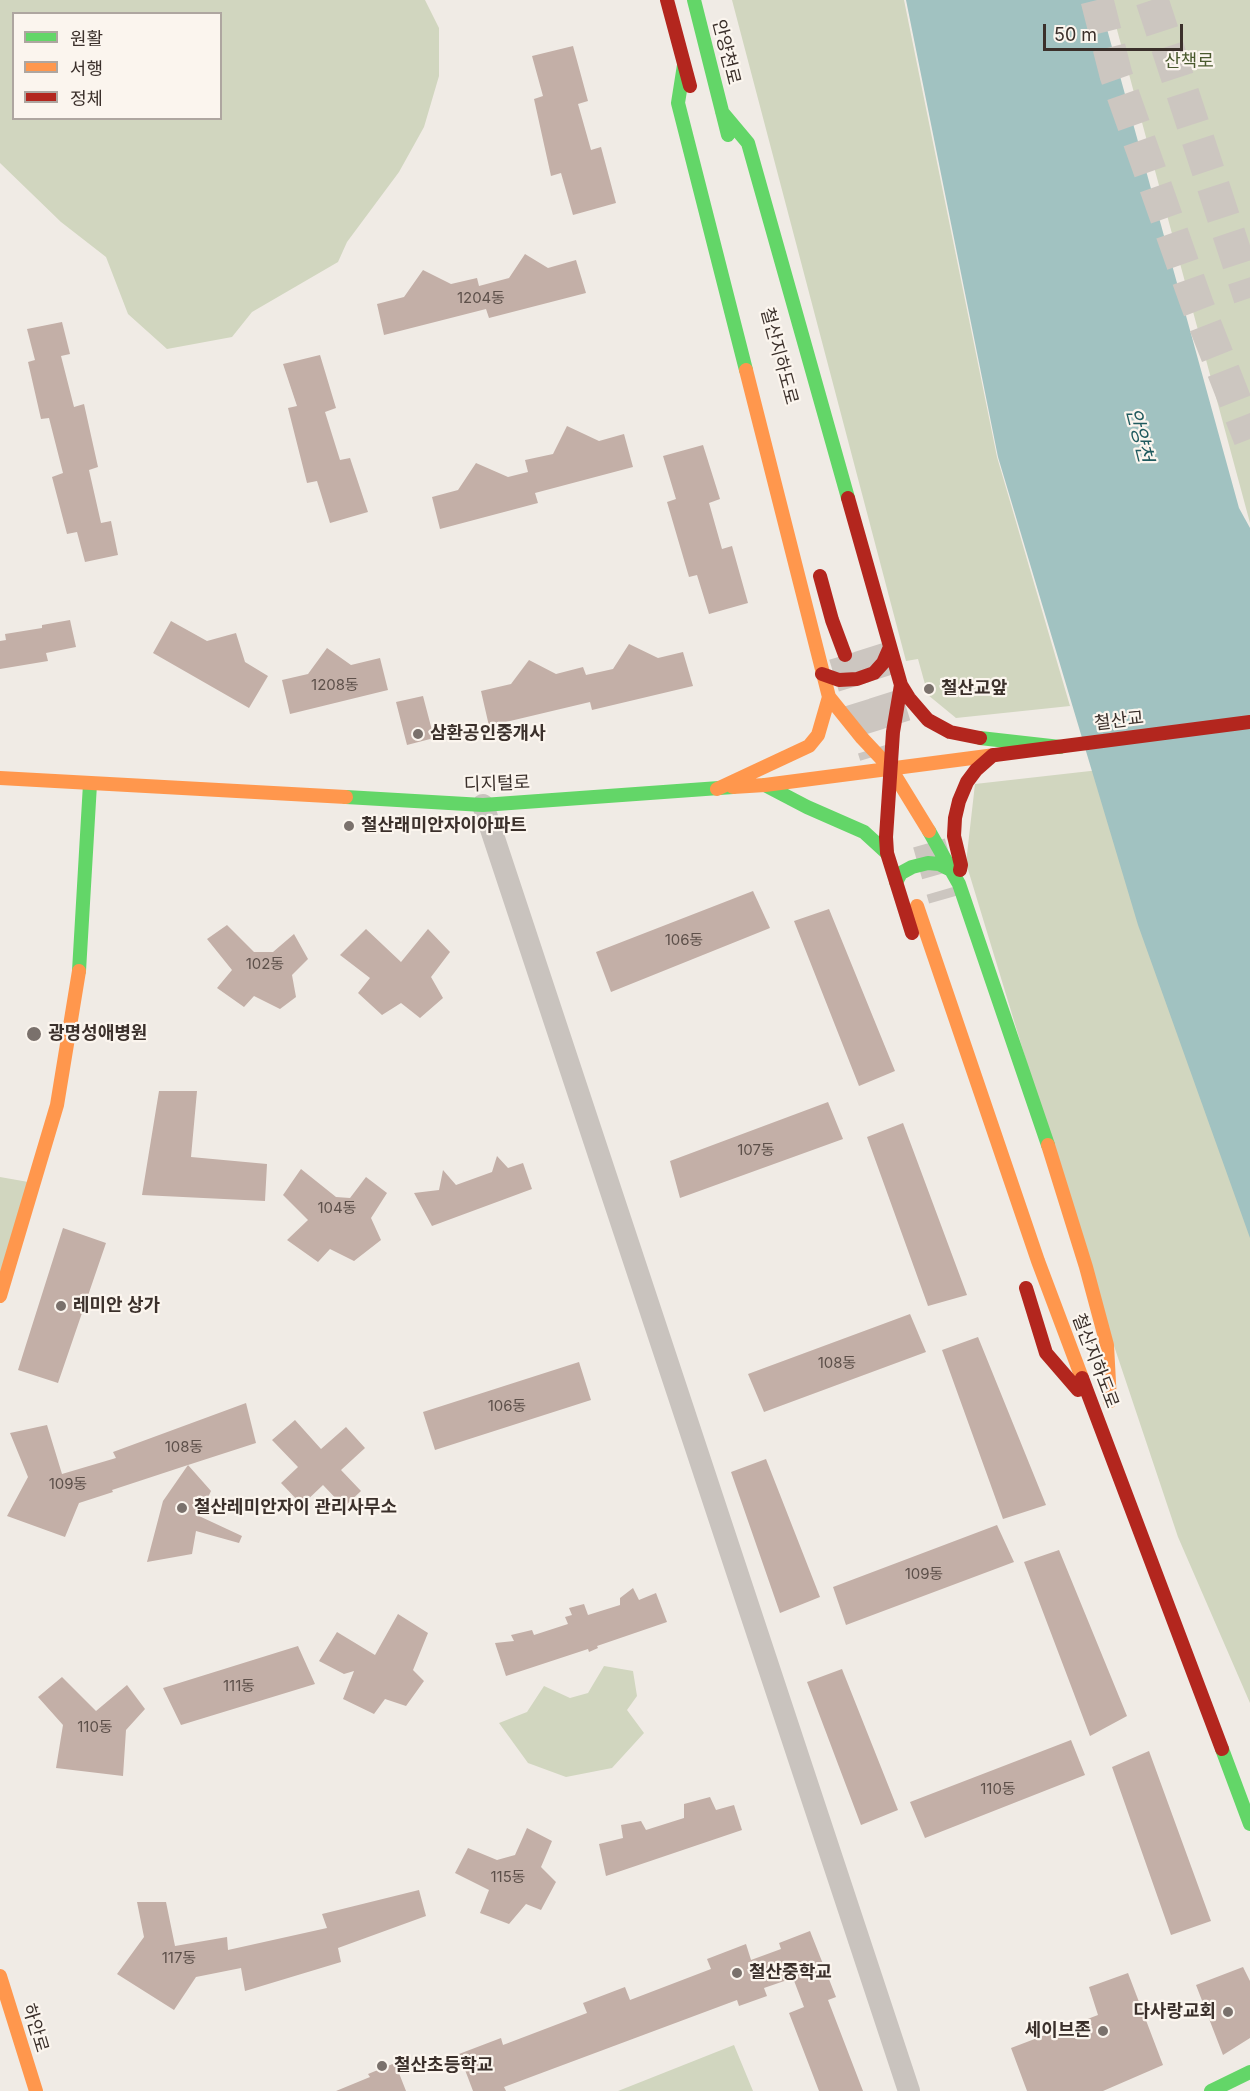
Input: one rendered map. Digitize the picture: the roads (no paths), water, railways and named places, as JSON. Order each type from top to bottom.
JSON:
[{"type":"main road","points":[[667,0],[693,99]]},
{"type":"main road","name":"안양천로","points":[[694,0],[723,112]]},
{"type":"main road","points":[[684,65],[678,103],[829,697],[891,769],[959,884]]},
{"type":"main road","points":[[723,112],[731,147]]},
{"type":"main road","points":[[723,112],[748,143],[901,685],[928,720],[958,735],[1060,747]]},
{"type":"main road","points":[[817,564],[832,620],[845,655]]},
{"type":"main road","points":[[822,674],[839,680],[857,679],[874,673],[883,663],[890,647]]},
{"type":"main road","points":[[901,685],[893,732],[887,852],[921,961]]},
{"type":"main road","points":[[717,789],[809,746],[818,735],[829,697]]},
{"type":"main road","name":"철산교","points":[[993,755],[1250,722]]},
{"type":"main road","points":[[959,884],[961,865],[954,836],[959,801],[967,782],[976,770],[993,755]]},
{"type":"main road","name":"디지털로","points":[[0,778],[483,805],[717,789],[993,755]]},
{"type":"main road","points":[[0,1296],[57,1105],[80,963],[90,784]]},
{"type":"main road","points":[[765,784],[807,807],[864,832],[887,852]]},
{"type":"main road","points":[[896,882],[901,873],[912,867],[928,863],[939,864],[953,871]]},
{"type":"main road","name":"철산지하도로","points":[[959,884],[1038,1112],[1086,1267],[1107,1345],[1112,1406],[1092,1348]]},
{"type":"main road","name":"철산지하도로","points":[[918,906],[1038,1261],[1250,1824]]},
{"type":"main road","points":[[1021,1274],[1047,1353],[1095,1411]]},
{"type":"main road","name":"하안로","points":[[0,1976],[36,2091]]},
{"type":"main road","points":[[1211,2091],[1250,2072]]},
{"type":"street","points":[[483,805],[909,2091]]},
{"type":"water","name":"안양천","points":[[906,0],[1099,0],[1239,508],[1250,528],[1250,1238],[1138,925],[998,457]]},
{"type":"tunnel","points":[[1097,0],[1116,75],[1197,304],[1250,439]]},
{"type":"tunnel","points":[[1152,0],[1250,298]]},
{"type":"tunnel","points":[[870,647],[897,733]]},
{"type":"tunnel","points":[[845,655],[876,756]]},
{"type":"tunnel","points":[[929,843],[945,899]]},
{"type":"place","name":"철산교앞","points":[[929,689]]},
{"type":"place","name":"삼환공인중개사","points":[[418,734]]},
{"type":"place","name":"철산래미안자이아파트","points":[[349,826]]},
{"type":"place","name":"광명성애병원","points":[[34,1034]]},
{"type":"place","name":"레미안 상가","points":[[61,1306]]},
{"type":"place","name":"철산레미안자이 관리사무소","points":[[182,1508]]},
{"type":"place","name":"철산중학교","points":[[737,1973]]},
{"type":"place","name":"다사랑교회","points":[[1228,2012]]},
{"type":"place","name":"세이브존","points":[[1103,2031]]},
{"type":"place","name":"철산초등학교","points":[[382,2066]]},
{"type":"park label","name":"산책로","points":[[1189,62]]}]
